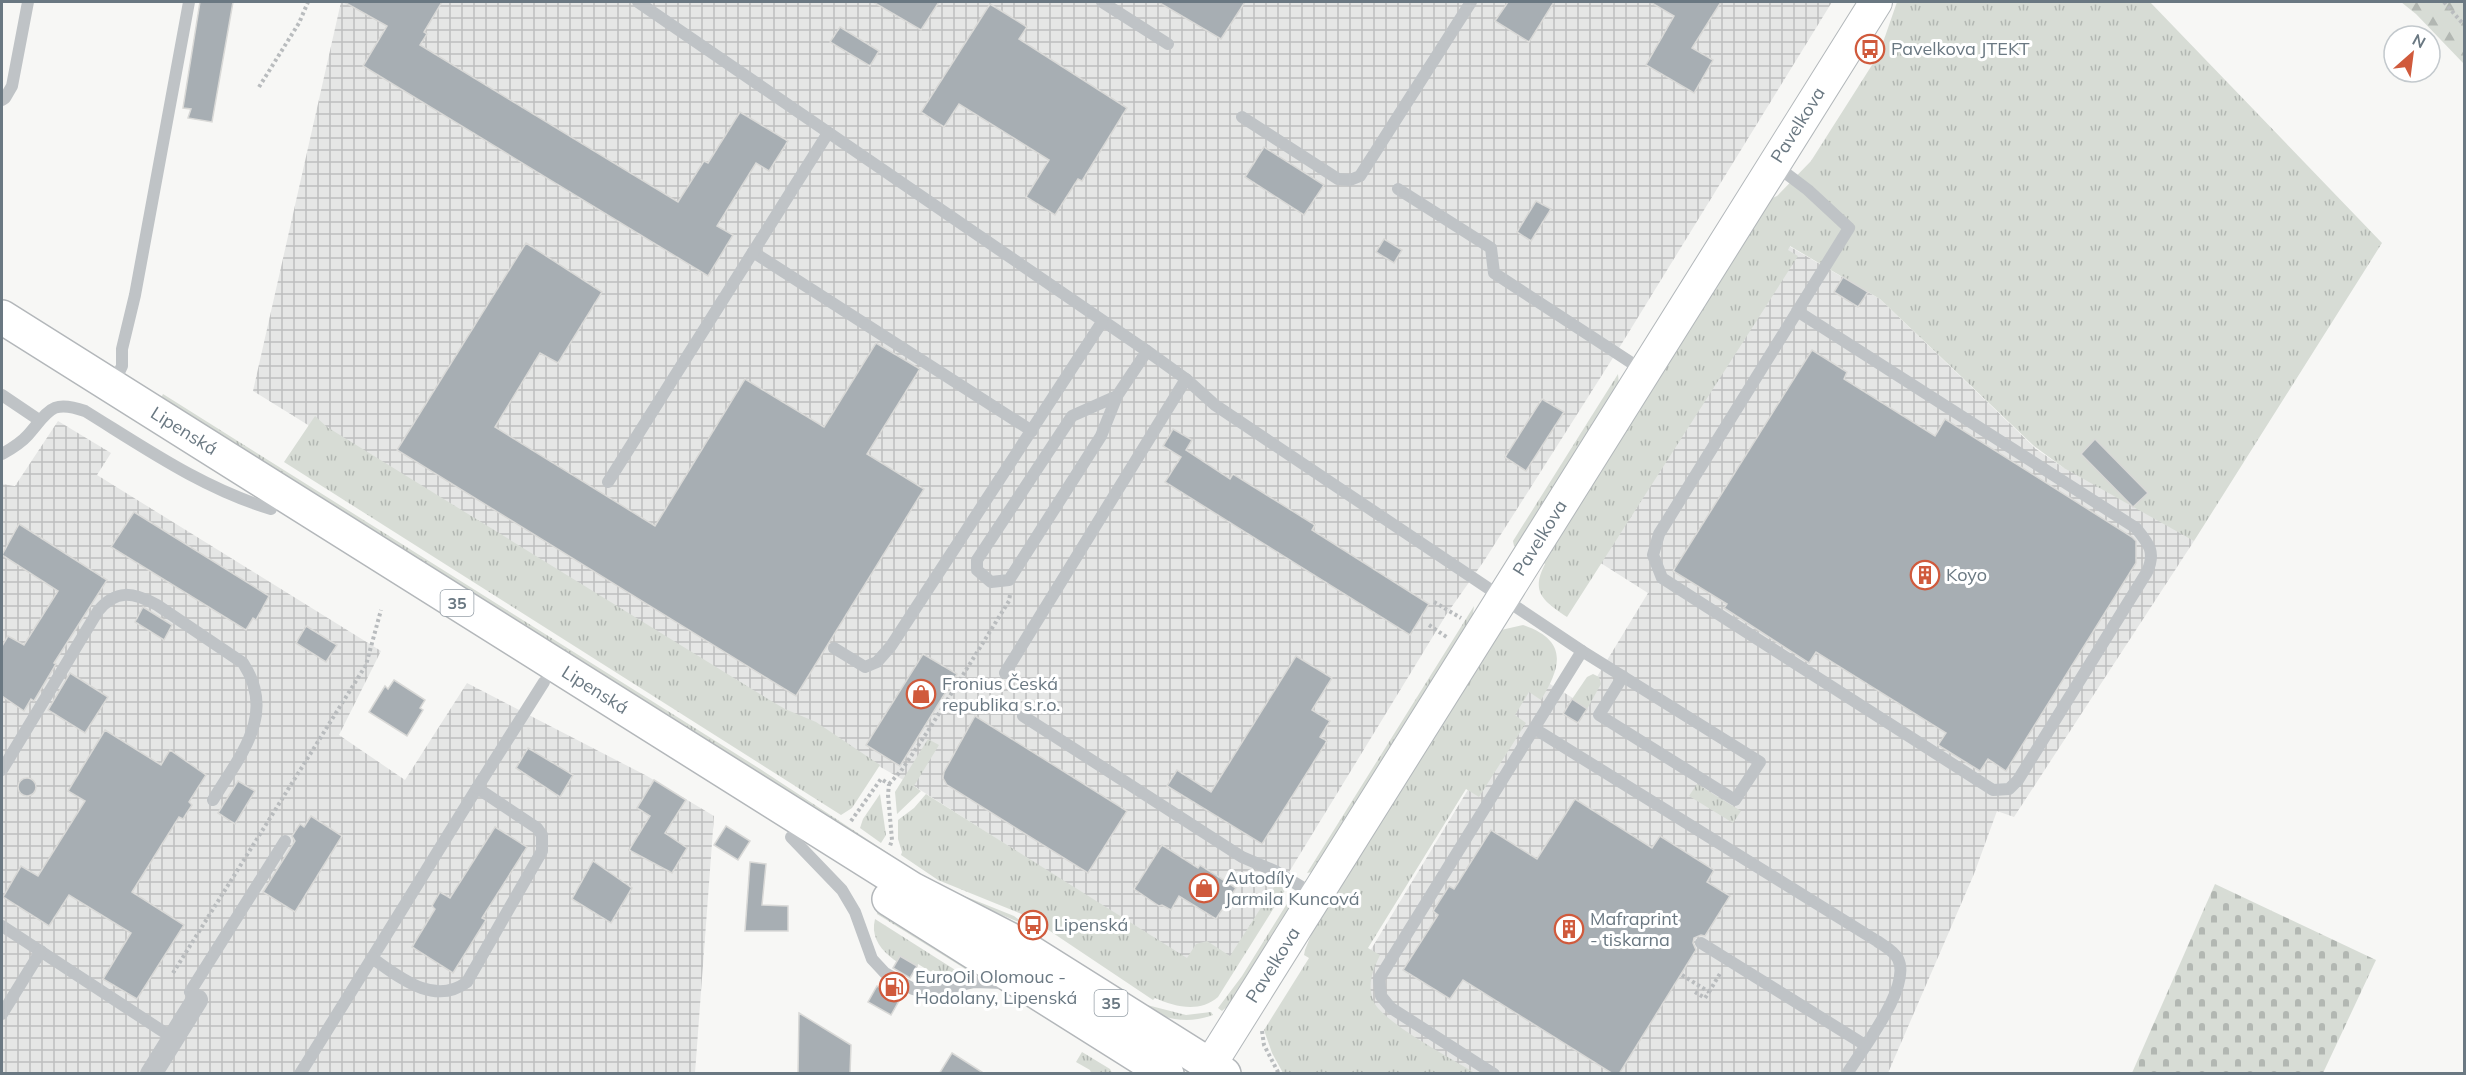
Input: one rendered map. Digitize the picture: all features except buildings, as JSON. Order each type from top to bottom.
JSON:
[{"type":"main road","name":"Lipenská","points":[[2,317],[912,889],[1011,940],[1213,1071]]},
{"type":"main road","name":"Lipenská","points":[[2,341],[1167,1074]]},
{"type":"street","name":"Pavelkova","points":[[1213,1071],[1316,895],[1876,2]]},
{"type":"street","points":[[151,1074],[197,999]]},
{"type":"lane","points":[[2,100],[12,86],[28,2]]},
{"type":"lane","points":[[112,386],[122,366],[122,349],[135,295],[189,2]]},
{"type":"lane","points":[[638,2],[1147,351],[1186,379],[1215,405],[1454,563],[1582,651],[1623,676],[1760,762],[1735,800],[1599,715],[1623,676]]},
{"type":"lane","points":[[1102,2],[1168,44]]},
{"type":"lane","points":[[1242,117],[1338,178],[1350,180],[1360,176],[1471,2]]},
{"type":"lane","points":[[608,482],[828,133]]},
{"type":"lane","points":[[1774,164],[1808,190],[1849,228],[1797,311],[1659,534],[1653,555],[1662,578],[1993,790],[2009,789],[2018,780],[2147,572],[2152,560],[2148,543],[2136,528],[1797,311]]},
{"type":"lane","points":[[1398,189],[1491,248],[1494,273],[1644,371]]},
{"type":"lane","points":[[753,252],[1032,431]]},
{"type":"lane","points":[[834,648],[865,667],[877,662],[891,646],[1102,322]]},
{"type":"lane","points":[[1117,396],[1072,416],[976,560],[977,570],[991,582],[1009,580],[1101,436],[1117,396],[1147,351]]},
{"type":"lane","points":[[1005,673],[1186,379]]},
{"type":"lane","points":[[2,395],[39,420]]},
{"type":"lane","points":[[2,454],[22,441],[44,413],[58,406],[72,406],[85,411],[198,481],[245,501],[271,509]]},
{"type":"lane","points":[[2,770],[98,611],[113,597],[131,595],[145,598],[157,605],[243,663],[253,678],[259,704],[255,728],[213,800]]},
{"type":"lane","points":[[1494,1074],[1391,1008],[1381,996],[1379,980],[1582,651]]},
{"type":"lane","points":[[300,1074],[544,682]]},
{"type":"lane","points":[[1023,716],[1242,857],[1275,871],[1316,895]]},
{"type":"lane","points":[[1535,729],[1893,952],[1901,968],[1897,989],[1847,1074]]},
{"type":"lane","points":[[372,958],[403,981],[422,990],[459,988],[467,982],[542,851],[544,843],[537,828],[477,788]]},
{"type":"lane","points":[[791,837],[846,895],[855,912],[872,959],[885,973],[913,989],[928,993],[985,981],[1036,991]]},
{"type":"lane","points":[[197,999],[190,992],[285,841]]},
{"type":"lane","points":[[2,926],[173,1038]]},
{"type":"lane","points":[[1701,943],[1865,1045]]},
{"type":"lane","points":[[2,1014],[40,951]]},
{"type":"path","points":[[259,87],[299,23],[308,2]]},
{"type":"path","points":[[2444,2],[2464,25]]},
{"type":"path","points":[[888,850],[892,840],[889,784],[901,771],[928,731],[1009,601],[1010,595]]},
{"type":"path","points":[[1434,602],[1461,618]]},
{"type":"path","points":[[172,973],[366,664],[381,610]]},
{"type":"path","points":[[1429,625],[1444,635]]},
{"type":"path","points":[[849,824],[881,779],[889,784]]},
{"type":"path","points":[[1695,993],[1705,998],[1723,968]]},
{"type":"path","points":[[1682,975],[1709,992]]},
{"type":"path","points":[[1263,1026],[1261,1033],[1263,1041],[1279,1074]]},
{"type":"path","points":[[1257,1040],[1263,1041]]},
{"type":"shaded area","points":[[341,2],[1832,2],[1616,353],[1484,561],[1446,615],[1222,982],[914,786],[861,756],[855,764],[253,391]]},
{"type":"shaded area","points":[[1751,224],[1880,299],[2036,449],[2064,468],[2095,439],[2194,541],[2014,817],[1997,811],[1974,874],[1888,1073],[1431,1073],[1333,1012],[1537,676],[1581,703],[1648,593],[1558,536]]},
{"type":"shaded area","points":[[58,421],[111,453],[97,475],[381,651],[339,735],[405,780],[467,683],[647,776],[714,816],[695,1073],[2,1073],[2,484],[15,486]]},
{"type":"green space","points":[[1897,2],[2150,2],[2382,243],[2194,541],[2064,468],[2034,446],[1880,299],[1790,246],[1788,250],[1798,256],[1567,617],[1546,601],[1539,589],[1545,564],[1540,560],[1766,208],[1768,200],[1777,196],[1811,161],[1879,54]]},
{"type":"green space","points":[[2401,2],[2464,2],[2464,64],[2442,41],[2442,24],[2426,24]]},
{"type":"green space","points":[[1618,374],[1619,385],[1520,549],[1514,546],[1513,541]]},
{"type":"green space","points":[[163,394],[757,767],[937,885],[1014,916],[1026,925],[937,888],[159,402]]},
{"type":"green space","points":[[315,416],[327,427],[768,699],[816,722],[880,765],[852,808],[841,815],[284,462]]},
{"type":"green space","points":[[1474,606],[1472,621],[1313,872],[1307,873]]},
{"type":"green space","points":[[1523,625],[1538,631],[1554,647],[1557,656],[1556,666],[1548,688],[1541,700],[1529,692],[1515,715],[1526,723],[1479,797],[1466,789],[1368,948],[1380,955],[1371,983],[1371,994],[1379,1009],[1403,1029],[1475,1073],[1283,1073],[1272,1053],[1264,1030],[1309,958],[1304,955],[1305,950],[1321,910],[1501,630]]},
{"type":"green space","points":[[1593,674],[1599,677],[1601,684],[1587,709],[1572,699],[1587,677]]},
{"type":"green space","points":[[928,739],[939,745],[914,786],[921,791],[897,814],[895,792]]},
{"type":"green space","points":[[1697,784],[1741,811],[1733,823],[1689,796]]},
{"type":"green space","points":[[880,794],[886,835],[881,843],[860,828],[863,819]]},
{"type":"green space","points":[[926,794],[1187,958],[1196,944],[1207,941],[1230,956],[1278,881],[1287,887],[1218,997],[1195,1007],[1179,1006],[1155,998],[1153,1000],[1029,917],[938,880],[901,855],[898,820],[914,808]]},
{"type":"green space","points":[[2215,884],[2376,960],[2323,1073],[2132,1073]]},
{"type":"green space","points":[[1293,894],[1294,907],[1234,1001],[1222,1011],[1218,1008],[1242,976]]},
{"type":"green space","points":[[878,908],[969,968],[967,970],[877,914]]},
{"type":"green space","points":[[875,919],[960,973],[934,979],[938,973],[933,970],[931,972],[918,964],[917,968],[932,977],[927,978],[898,963],[889,956],[877,940],[874,930]]},
{"type":"green space","points":[[1147,1005],[1186,1015],[1211,1012],[1213,1015],[1179,1020],[1145,1009]]},
{"type":"green space","points":[[1082,1052],[1110,1069],[1112,1073],[1091,1073],[1090,1070],[1076,1062]]},
{"type":"place","name":"Pavelkova JTEKT","points":[[1870,49]]},
{"type":"place","name":"Koyo","points":[[1925,575]]},
{"type":"place","name":"Fronius Česká republika s.r.o.","points":[[921,694]]},
{"type":"place","name":"Autodíly Jarmila Kuncová","points":[[1204,888]]},
{"type":"place","name":"Lipenská","points":[[1033,925]]},
{"type":"place","name":"Mafraprint - tiskarna","points":[[1569,929]]},
{"type":"place","name":"EuroOil Olomouc - Hodolany, Lipenská","points":[[894,987]]}]
